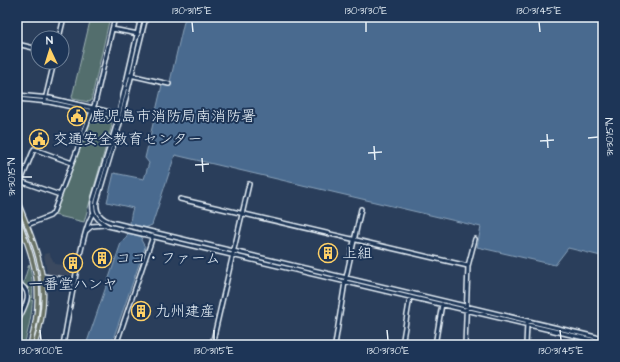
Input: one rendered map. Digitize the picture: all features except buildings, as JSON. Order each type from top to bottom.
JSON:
[{"type":"main road","points":[[17,200],[36,249],[43,276],[43,313],[35,345]]},
{"type":"main road","points":[[17,216],[31,253],[38,279],[37,313],[30,345]]},
{"type":"street","points":[[61,30],[64,17]]},
{"type":"street","points":[[27,225],[52,214],[92,109],[115,17]]},
{"type":"street","points":[[130,75],[141,17]]},
{"type":"street","points":[[108,226],[97,220],[97,201],[146,17]]},
{"type":"street","points":[[112,29],[141,35]]},
{"type":"street","points":[[17,44],[30,47]]},
{"type":"street","points":[[45,100],[52,70]]},
{"type":"street","points":[[130,75],[168,84]]},
{"type":"street","points":[[17,95],[119,115]]},
{"type":"street","points":[[17,99],[45,100]]},
{"type":"street","points":[[22,181],[34,149],[72,163]]},
{"type":"street","points":[[17,180],[60,195]]},
{"type":"street","points":[[212,345],[249,184]]},
{"type":"street","points":[[180,199],[468,266]]},
{"type":"street","points":[[335,345],[345,280],[362,209]]},
{"type":"street","points":[[96,213],[106,220],[126,228]]},
{"type":"street","points":[[63,345],[84,236],[90,217],[96,213]]},
{"type":"street","points":[[84,236],[88,228],[92,226],[126,228],[234,251],[410,297],[601,344]]},
{"type":"street","points":[[149,233],[153,236],[233,256],[527,320],[596,337],[600,339],[601,344]]},
{"type":"street","points":[[116,345],[153,236]]},
{"type":"street","points":[[465,345],[468,306],[468,266],[474,240]]},
{"type":"street","points":[[43,276],[75,281]]},
{"type":"street","points":[[17,283],[26,289],[28,295],[27,304],[17,323]]},
{"type":"street","points":[[402,345],[410,297]]},
{"type":"street","points":[[435,345],[442,304]]},
{"type":"street","points":[[526,345],[527,320]]},
{"type":"street","points":[[601,344],[603,327]]},
{"type":"shaded area","points":[[185,17],[603,17],[603,276],[600,275],[601,256],[568,248],[555,265],[477,247],[481,227],[175,155],[152,225],[145,228],[141,240],[145,247],[111,345],[86,345],[121,243],[129,231],[133,208],[107,202],[114,173],[144,179],[149,163],[145,158],[162,85],[169,86]]},
{"type":"shaded area","points":[[49,253],[55,264],[64,265],[66,269],[75,271],[73,278],[47,274],[44,254]]},
{"type":"green space","points":[[91,17],[110,17],[91,101],[89,102],[73,99],[72,97]]},
{"type":"green space","points":[[95,116],[109,119],[112,125],[84,222],[54,215],[92,117]]},
{"type":"green space","points":[[29,264],[33,295],[31,315],[24,345],[17,345],[17,326],[28,305],[30,295],[23,284]]},
{"type":"place","name":"鹿児島市消防局南消防署","points":[[77,116]]},
{"type":"place","name":"交通安全教育センター","points":[[39,139]]},
{"type":"place","name":"上組","points":[[328,253]]},
{"type":"place","name":"ココ・ファーム","points":[[102,258]]},
{"type":"place","name":"一番堂ハンヤ","points":[[73,263]]},
{"type":"place","name":"九州建産","points":[[141,311]]}]
